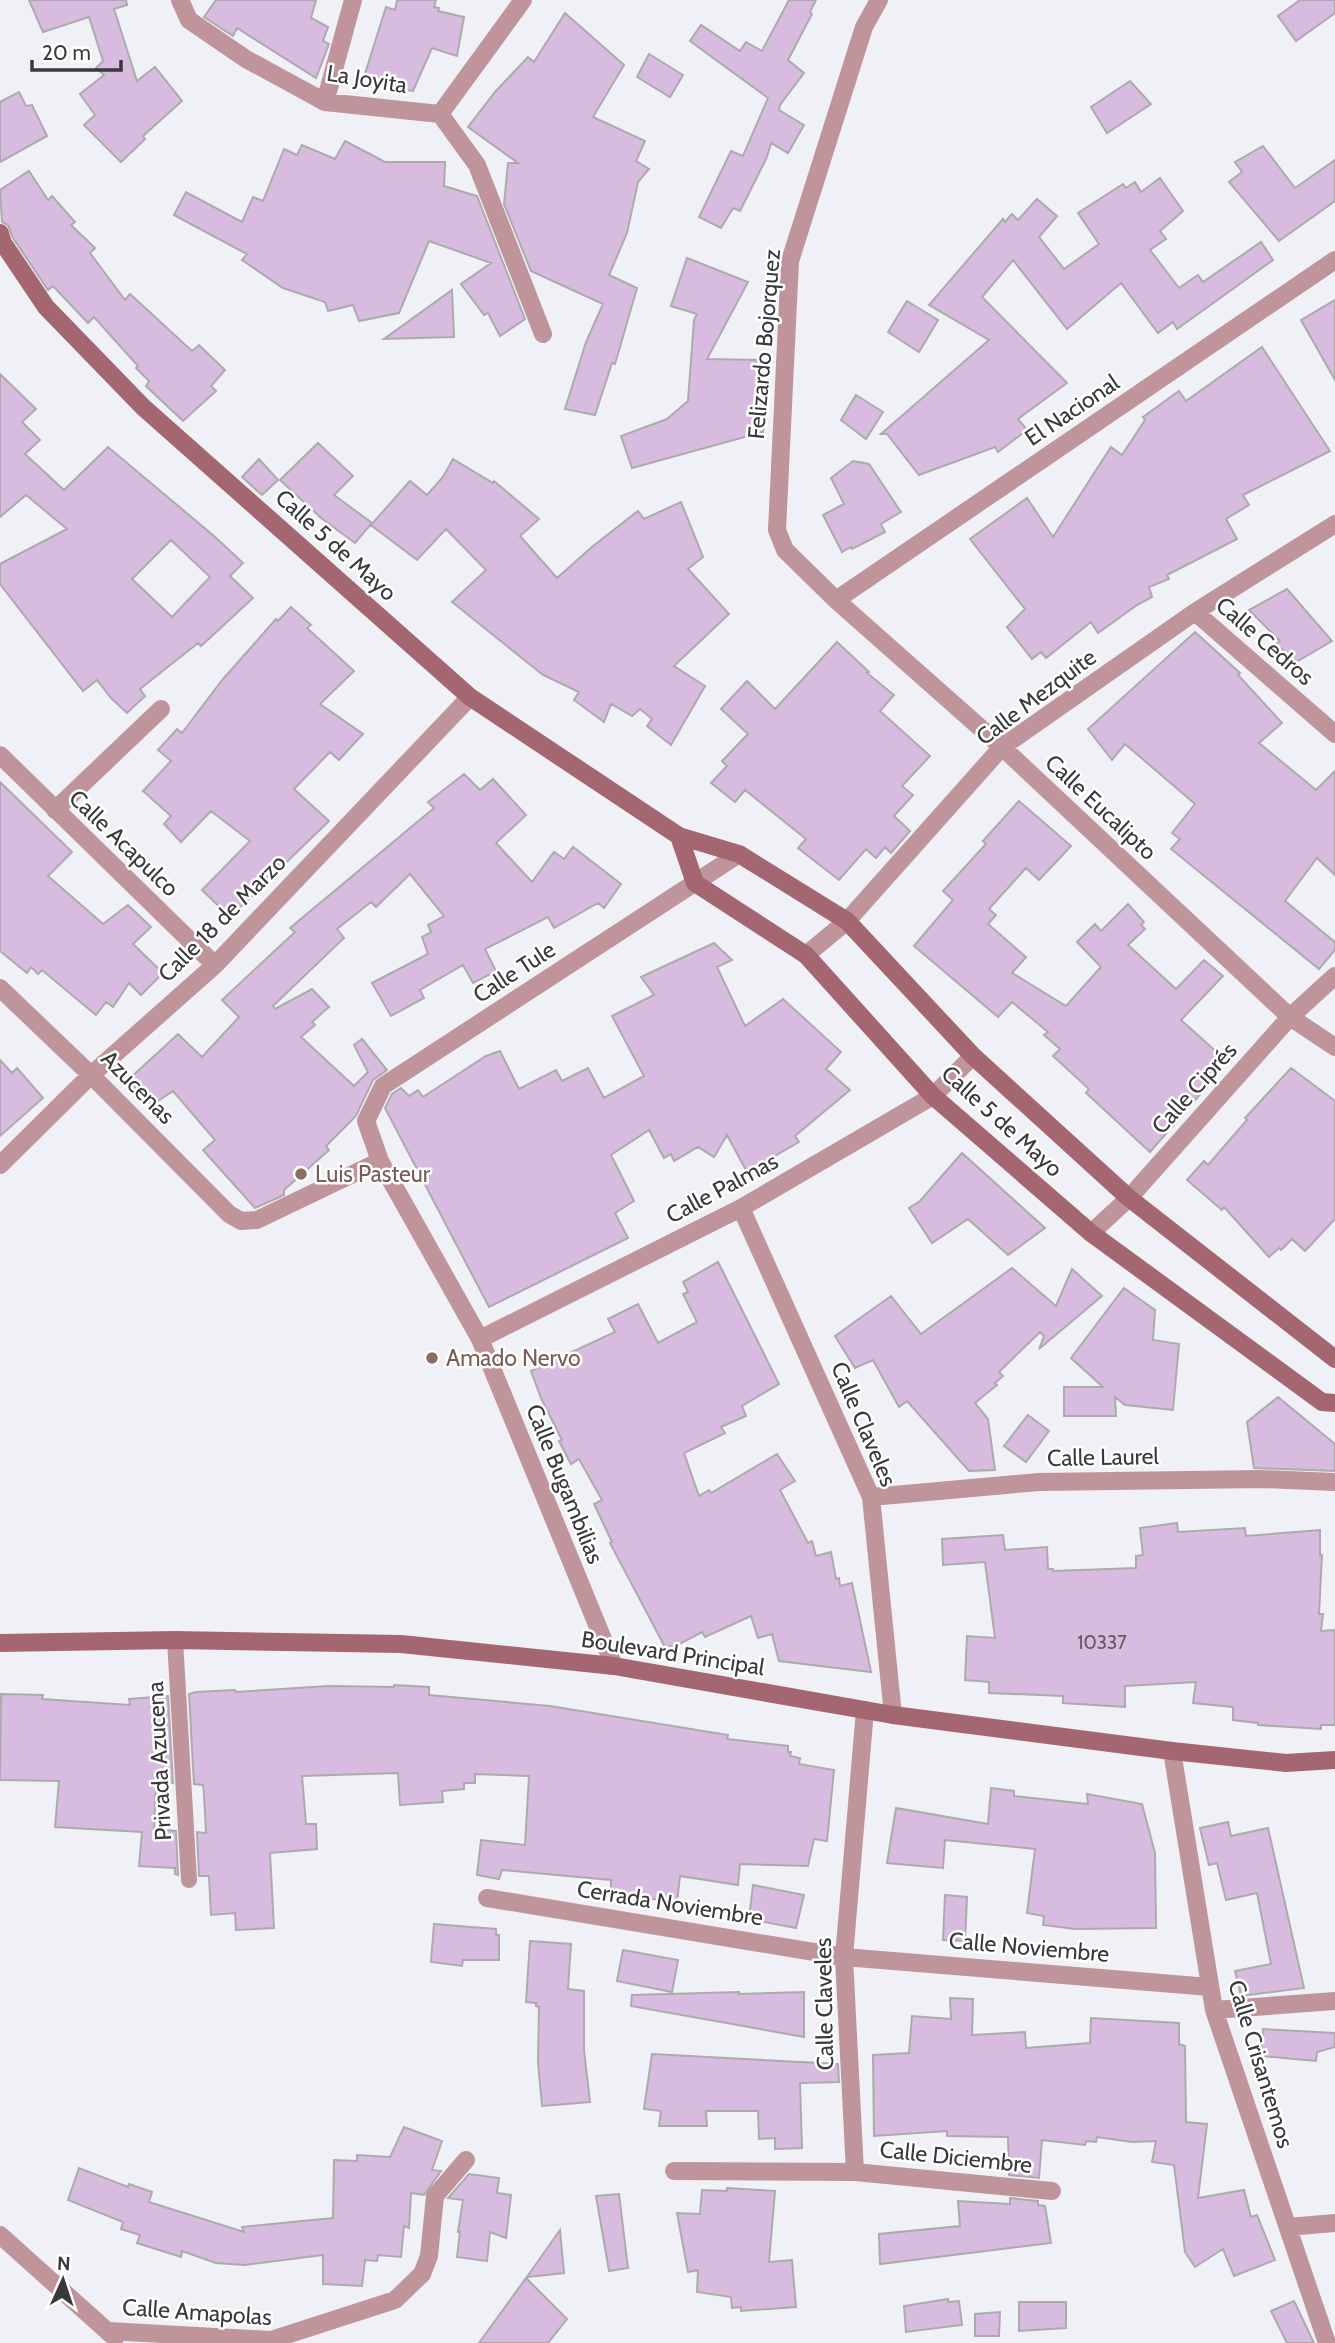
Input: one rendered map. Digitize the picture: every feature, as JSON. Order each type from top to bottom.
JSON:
[{"type":"street","name":"La Joyita","points":[[180,0],[189,20],[246,59],[325,102],[440,114]]},
{"type":"street","points":[[325,102],[353,0]]},
{"type":"street","points":[[523,0],[440,114],[477,165],[543,334]]},
{"type":"street","name":"Felizardo Bojorquez","points":[[836,600],[785,550],[777,530],[790,261],[864,27],[879,0]]},
{"type":"street","name":"Calle 5 de Mayo","points":[[1,240],[46,307],[143,407],[470,697],[679,836],[739,854],[847,921],[973,1056],[1129,1198],[1335,1359]]},
{"type":"street","name":"El Nacional","points":[[836,600],[1335,260]]},
{"type":"street","name":"Calle Mezquite","points":[[806,955],[847,921],[1002,747],[1195,612],[1335,524]]},
{"type":"street","name":"Calle Eucalipto","points":[[836,600],[1002,747],[1290,1017],[1335,1047]]},
{"type":"street","name":"Calle Cedros","points":[[1195,612],[1335,734]]},
{"type":"street","name":"Calle 18 de Marzo","points":[[0,1165],[91,1075],[215,965],[470,697]]},
{"type":"street","points":[[55,810],[160,709]]},
{"type":"street","name":"Calle Acapulco","points":[[0,755],[215,965]]},
{"type":"street","points":[[679,836],[695,883]]},
{"type":"street","name":"Calle Tule","points":[[380,1161],[366,1121],[383,1086],[739,854]]},
{"type":"street","name":"Calle 5 de Mayo","points":[[695,883],[806,955],[933,1096],[1091,1233],[1322,1402],[1335,1403]]},
{"type":"street","name":"Calle Ciprés","points":[[1091,1233],[1129,1198],[1290,1017],[1335,976]]},
{"type":"street","name":"Azucenas","points":[[0,988],[229,1214],[241,1221],[257,1220],[380,1161]]},
{"type":"street","name":"Calle Palmas","points":[[480,1339],[741,1208],[933,1096],[973,1056]]},
{"type":"street","name":"Calle Bugambilias","points":[[380,1161],[480,1339],[614,1666]]},
{"type":"street","name":"Calle Claveles","points":[[741,1208],[871,1497],[893,1715]]},
{"type":"street","name":"Calle Laurel","points":[[871,1497],[1039,1482],[1262,1479],[1335,1482]]},
{"type":"street","name":"Boulevard Principal","points":[[0,1643],[175,1640],[401,1644],[614,1666],[893,1715],[1172,1751],[1286,1763],[1335,1760]]},
{"type":"street","name":"Calle Claveles","points":[[855,2172],[844,1957],[865,1710]]},
{"type":"street","name":"Calle Crisantemos","points":[[1172,1751],[1214,2010],[1327,2343]]},
{"type":"street","name":"Cerrada Noviembre","points":[[487,1898],[844,1957]]},
{"type":"street","name":"Calle Noviembre","points":[[844,1957],[1210,1987]]},
{"type":"street","points":[[1214,2010],[1335,2001]]},
{"type":"street","points":[[276,2341],[395,2300],[422,2274],[429,2256],[435,2196],[466,2160]]},
{"type":"street","name":"Calle Diciembre","points":[[674,2171],[855,2172],[1052,2191]]},
{"type":"street","points":[[1288,2227],[1335,2223]]},
{"type":"street","points":[[0,2235],[114,2337]]},
{"type":"street","name":"Calle Amapolas","points":[[114,2337],[276,2341]]},
{"type":"lane","name":"Privada Azucena","points":[[175,1640],[189,1880]]},
{"type":"building","points":[[29,0],[126,0],[127,5],[114,9],[137,81],[155,67],[182,101],[143,136],[145,139],[121,162],[84,125],[95,115],[80,94],[104,75],[96,68],[103,61],[89,17],[43,32]]},
{"type":"building","points":[[216,0],[316,0],[311,18],[328,27],[323,41],[329,44],[316,78],[237,28],[233,36],[204,17]]},
{"type":"building","points":[[397,0],[436,0],[434,7],[439,8],[438,11],[464,17],[457,56],[432,48],[413,91],[375,86],[377,82],[364,77],[386,7],[395,10]]},
{"type":"building","points":[[789,0],[816,0],[810,12],[812,14],[788,60],[804,73],[779,110],[804,125],[788,153],[771,143],[767,157],[740,211],[733,208],[721,228],[699,217],[731,151],[743,156],[768,98],[690,41],[701,25],[740,51],[746,42],[762,51]]},
{"type":"building","points":[[1300,0],[1335,0],[1335,13],[1296,41],[1278,16]]},
{"type":"building","points":[[565,13],[624,65],[593,117],[645,141],[636,161],[649,169],[638,182],[627,233],[609,275],[637,288],[615,364],[612,363],[595,415],[565,409],[586,342],[603,304],[531,271],[504,204],[508,163],[518,163],[468,127],[495,92],[528,57],[534,62]]},
{"type":"building","points":[[649,54],[683,75],[670,97],[637,77]]},
{"type":"building","points":[[1130,81],[1151,104],[1107,133],[1091,107]]},
{"type":"building","points":[[19,92],[26,106],[32,105],[47,136],[0,162],[0,102]]},
{"type":"building","points":[[345,141],[385,162],[445,162],[444,186],[477,196],[525,319],[500,336],[488,313],[484,315],[461,284],[491,263],[429,241],[399,313],[359,321],[353,305],[328,311],[325,302],[283,288],[242,260],[247,254],[174,215],[186,192],[242,222],[253,197],[263,201],[284,149],[297,155],[302,145],[335,159]]},
{"type":"building","points":[[1263,146],[1295,188],[1335,160],[1335,201],[1279,241],[1229,182],[1242,172],[1235,162]]},
{"type":"building","points":[[29,171],[48,200],[52,196],[75,222],[71,225],[95,248],[90,253],[125,300],[130,294],[192,351],[199,345],[225,370],[211,386],[216,391],[183,421],[146,386],[149,381],[136,368],[138,366],[94,317],[88,323],[53,286],[48,290],[13,238],[8,225],[2,222],[0,190]]},
{"type":"building","points":[[1160,178],[1183,211],[1160,231],[1166,239],[1150,250],[1179,288],[1198,275],[1203,282],[1261,242],[1273,260],[1177,329],[1173,322],[1158,333],[1121,283],[1067,329],[1013,260],[982,297],[1067,383],[1018,419],[1027,430],[998,452],[995,447],[919,475],[887,434],[881,434],[989,340],[929,305],[1003,219],[1005,222],[1012,214],[1018,220],[1037,199],[1057,216],[1039,237],[1064,269],[1099,244],[1078,213],[1123,184],[1126,188],[1135,182],[1141,192]]},
{"type":"building","points":[[687,258],[748,282],[707,359],[761,360],[761,408],[767,409],[763,432],[632,468],[621,436],[667,419],[688,401],[694,320],[697,314],[671,306]]},
{"type":"building","points":[[452,290],[454,337],[384,339]]},
{"type":"building","points":[[1335,300],[1335,380],[1301,320]]},
{"type":"building","points":[[907,301],[938,320],[919,352],[888,332]]},
{"type":"building","points":[[1262,347],[1330,451],[1243,495],[1249,505],[1226,519],[1237,539],[1167,575],[1169,579],[1149,587],[1152,597],[1098,633],[1091,622],[1046,658],[1041,652],[1032,659],[1007,627],[1025,609],[970,539],[1027,498],[1053,537],[1111,447],[1122,455],[1145,420],[1143,417],[1179,391],[1186,401]]},
{"type":"building","points":[[0,374],[36,409],[22,422],[40,440],[25,454],[64,490],[108,447],[243,563],[230,576],[253,598],[201,646],[198,643],[140,689],[145,696],[127,713],[97,680],[83,691],[0,584],[0,564],[67,529],[26,495],[0,517]],"holes":[[[171,540],[210,577],[172,617],[132,579]]]},
{"type":"building","points":[[856,395],[883,412],[866,439],[841,420]]},
{"type":"building","points":[[318,443],[353,476],[334,495],[372,523],[355,543],[321,518],[280,480]]},
{"type":"building","points":[[259,459],[278,480],[262,495],[242,477]]},
{"type":"building","points":[[453,459],[493,483],[494,481],[539,519],[520,536],[557,578],[638,511],[644,519],[681,502],[703,557],[688,569],[729,614],[674,666],[705,686],[671,745],[647,726],[652,719],[640,709],[632,716],[611,704],[604,722],[574,700],[579,692],[543,675],[452,602],[486,570],[446,529],[417,560],[371,525],[410,481],[427,495],[443,477]]},
{"type":"building","points":[[853,461],[869,464],[901,512],[881,524],[885,532],[842,552],[823,515],[844,504],[831,478]]},
{"type":"building","points":[[1287,589],[1332,641],[1296,662],[1276,644],[1280,641],[1249,610]]},
{"type":"building","points":[[291,607],[311,625],[307,628],[354,671],[320,704],[363,734],[339,760],[330,752],[294,789],[329,821],[230,917],[202,890],[250,841],[211,811],[181,842],[164,824],[171,816],[143,791],[171,761],[158,750],[177,729],[182,733],[223,679],[276,619],[278,621]]},
{"type":"building","points":[[1195,632],[1240,673],[1238,675],[1282,723],[1259,743],[1316,790],[1335,771],[1335,875],[1317,858],[1285,901],[1335,942],[1335,950],[1319,969],[1171,849],[1180,839],[1172,833],[1195,804],[1125,744],[1112,760],[1088,729]]},
{"type":"building","points":[[837,642],[869,672],[867,673],[894,695],[880,711],[930,756],[902,786],[913,795],[894,816],[910,831],[891,853],[885,847],[876,858],[866,849],[839,880],[798,848],[806,839],[745,790],[735,802],[711,783],[727,766],[722,761],[748,734],[721,709],[747,681],[775,709]]},
{"type":"building","points":[[464,774],[480,790],[493,779],[526,815],[496,843],[532,882],[554,852],[564,859],[573,847],[621,884],[604,908],[598,903],[554,928],[548,917],[485,949],[496,971],[473,983],[463,965],[420,990],[424,998],[391,1016],[372,983],[428,954],[422,937],[431,932],[428,925],[444,916],[410,874],[376,907],[371,902],[337,929],[344,938],[273,1006],[275,1009],[312,989],[329,1007],[312,1022],[315,1025],[301,1037],[354,1086],[368,1072],[354,1045],[362,1039],[387,1070],[373,1080],[356,1116],[326,1146],[329,1150],[284,1190],[284,1195],[255,1208],[203,1150],[215,1140],[173,1091],[152,1105],[128,1080],[178,1034],[202,1057],[239,1017],[222,1000],[295,932],[290,928],[434,808],[428,802]]},
{"type":"building","points":[[0,782],[72,852],[48,876],[103,924],[128,905],[151,927],[133,944],[163,973],[141,995],[129,983],[113,1007],[106,1002],[96,1015],[42,970],[38,974],[31,967],[27,973],[0,951]]},
{"type":"building","points":[[1019,801],[1071,846],[1039,880],[1026,868],[989,909],[996,915],[988,924],[1026,957],[1012,973],[1066,1006],[1101,967],[1077,942],[1095,924],[1101,931],[1128,904],[1144,922],[1141,925],[1145,929],[1128,945],[1176,989],[1204,960],[1223,976],[1181,1020],[1220,1055],[1208,1067],[1212,1070],[1205,1078],[1210,1083],[1150,1152],[1086,1093],[1089,1089],[1053,1056],[1060,1049],[1044,1035],[1048,1032],[1012,1002],[998,1017],[914,946],[953,900],[943,891],[986,844],[983,841]]},
{"type":"building","points":[[714,943],[732,960],[717,967],[745,1026],[783,999],[841,1052],[826,1069],[850,1090],[795,1136],[799,1142],[747,1172],[727,1135],[714,1157],[698,1147],[674,1161],[671,1154],[664,1158],[649,1130],[611,1155],[634,1201],[615,1213],[628,1238],[489,1307],[385,1108],[392,1094],[401,1088],[409,1096],[418,1090],[423,1097],[486,1056],[500,1051],[519,1089],[556,1070],[562,1081],[588,1068],[604,1098],[644,1076],[612,1016],[654,995],[641,977]]},
{"type":"building","points":[[0,1060],[12,1073],[17,1068],[43,1098],[0,1136]]},
{"type":"building","points":[[1291,1068],[1335,1101],[1335,1219],[1305,1251],[1292,1239],[1269,1257],[1224,1207],[1222,1210],[1187,1180],[1204,1161],[1208,1165],[1247,1120],[1245,1118]]},
{"type":"building","points":[[962,1153],[1045,1228],[1008,1255],[968,1219],[932,1243],[909,1208],[920,1201]]},
{"type":"building","points":[[718,1262],[779,1384],[742,1406],[746,1416],[721,1427],[725,1433],[684,1453],[699,1496],[709,1490],[711,1493],[777,1454],[795,1481],[780,1490],[808,1543],[812,1541],[816,1556],[831,1552],[840,1586],[852,1583],[871,1672],[779,1661],[772,1634],[758,1638],[751,1616],[705,1637],[702,1632],[666,1649],[610,1543],[612,1542],[594,1504],[602,1500],[579,1459],[571,1464],[541,1398],[531,1371],[615,1332],[608,1319],[638,1304],[658,1343],[697,1322],[683,1294],[688,1292],[683,1282]]},
{"type":"building","points":[[1012,1268],[1056,1306],[1072,1269],[1102,1296],[1039,1349],[1044,1336],[1040,1332],[999,1372],[1003,1376],[995,1383],[997,1385],[975,1403],[988,1419],[995,1470],[969,1471],[907,1401],[899,1407],[873,1360],[855,1368],[835,1336],[891,1296],[921,1334]]},
{"type":"building","points":[[1124,1288],[1155,1310],[1153,1340],[1179,1344],[1173,1410],[1125,1405],[1115,1397],[1116,1416],[1064,1416],[1064,1387],[1103,1387],[1071,1358]]},
{"type":"building","points":[[1278,1397],[1335,1444],[1335,1471],[1254,1468],[1247,1422]]},
{"type":"building","points":[[1028,1415],[1049,1431],[1026,1462],[1004,1446]]},
{"type":"building","points":[[1177,1523],[1178,1532],[1245,1528],[1246,1536],[1320,1530],[1322,1555],[1319,1614],[1323,1614],[1321,1631],[1335,1630],[1335,1725],[1321,1725],[1321,1729],[1258,1725],[1233,1720],[1233,1707],[1193,1703],[1196,1682],[1125,1686],[1125,1707],[1063,1703],[1063,1696],[989,1693],[989,1682],[965,1680],[967,1636],[995,1638],[985,1562],[943,1565],[942,1539],[1003,1535],[1005,1550],[1047,1547],[1048,1569],[1053,1571],[1136,1568],[1136,1556],[1143,1555],[1140,1528]]},
{"type":"building","points":[[394,1685],[429,1687],[429,1695],[550,1706],[728,1735],[727,1739],[788,1746],[790,1756],[800,1758],[799,1764],[834,1770],[827,1841],[814,1839],[808,1866],[740,1864],[738,1885],[680,1876],[677,1903],[611,1892],[611,1880],[502,1870],[499,1879],[477,1875],[481,1840],[525,1845],[529,1776],[475,1774],[475,1783],[464,1783],[464,1789],[442,1791],[443,1802],[400,1805],[398,1773],[302,1776],[306,1824],[316,1824],[317,1849],[270,1853],[274,1928],[236,1930],[235,1913],[211,1915],[209,1876],[199,1876],[197,1832],[206,1833],[204,1794],[203,1785],[194,1784],[189,1694]]},
{"type":"building","points":[[1,1694],[43,1695],[42,1699],[130,1705],[129,1699],[168,1696],[173,1783],[156,1782],[154,1829],[176,1831],[178,1875],[175,1874],[175,1868],[139,1866],[142,1832],[55,1827],[59,1781],[0,1780]]},
{"type":"building","points":[[991,1788],[1014,1791],[1014,1796],[1088,1804],[1087,1794],[1142,1804],[1155,1853],[1156,1928],[1075,1929],[1043,1925],[1044,1916],[1027,1913],[1035,1849],[945,1840],[943,1868],[887,1863],[896,1808],[988,1824]]},
{"type":"building","points":[[1228,1822],[1231,1836],[1268,1828],[1304,1988],[1241,1996],[1235,1971],[1271,1964],[1257,1893],[1226,1900],[1217,1863],[1209,1865],[1200,1828]]},
{"type":"building","points":[[753,1885],[804,1895],[796,1928],[749,1919]]},
{"type":"building","points":[[945,1895],[967,1897],[965,1941],[943,1940]]},
{"type":"building","points":[[434,1924],[496,1929],[496,1935],[499,1935],[499,1960],[463,1960],[462,1966],[431,1962]]},
{"type":"building","points":[[530,1941],[571,1944],[568,1989],[584,1991],[584,2050],[590,2102],[542,2106],[538,2062],[539,2007],[536,2003],[526,2002]]},
{"type":"building","points":[[623,1950],[678,1960],[672,1992],[617,1981]]},
{"type":"building","points":[[804,1992],[804,2037],[631,2006],[632,1995]]},
{"type":"building","points":[[950,1998],[973,1999],[972,2035],[1025,2032],[1026,2048],[1090,2043],[1091,2018],[1179,2023],[1179,2044],[1185,2046],[1186,2122],[1207,2124],[1198,2198],[1244,2190],[1251,2217],[1257,2215],[1275,2260],[1234,2276],[1223,2249],[1195,2267],[1185,2252],[1174,2165],[1152,2162],[1156,2141],[1132,2142],[1097,2137],[1096,2142],[1086,2141],[1085,2145],[1042,2140],[1039,2178],[1009,2175],[1008,2137],[947,2136],[947,2131],[874,2136],[873,2055],[909,2053],[912,2016],[951,2019]]},
{"type":"building","points":[[1263,2029],[1335,2033],[1335,2047],[1317,2052],[1316,2061],[1261,2056]]},
{"type":"building","points":[[652,2054],[838,2064],[839,2082],[800,2083],[802,2148],[775,2149],[775,2138],[759,2139],[758,2111],[706,2111],[707,2126],[659,2126],[661,2111],[644,2109]]},
{"type":"building","points":[[404,2127],[442,2141],[432,2170],[441,2171],[424,2195],[411,2193],[409,2228],[404,2226],[401,2257],[378,2255],[377,2261],[365,2260],[362,2286],[323,2284],[323,2255],[244,2265],[216,2263],[182,2251],[181,2257],[137,2243],[140,2235],[121,2229],[123,2222],[68,2200],[79,2168],[128,2187],[129,2184],[152,2192],[149,2202],[244,2232],[242,2227],[333,2218],[334,2160],[357,2161],[357,2155],[390,2157]]},
{"type":"building","points":[[469,2174],[499,2178],[497,2193],[511,2195],[506,2238],[490,2232],[487,2261],[457,2257],[463,2200],[448,2198]]},
{"type":"building","points":[[727,2188],[775,2191],[769,2262],[792,2260],[796,2307],[741,2311],[741,2307],[732,2308],[731,2297],[697,2292],[698,2270],[688,2272],[677,2213],[700,2214],[702,2190],[727,2191]]},
{"type":"building","points":[[619,2194],[628,2268],[609,2271],[596,2196]]},
{"type":"building","points":[[1010,2198],[1038,2201],[1038,2205],[1045,2206],[1051,2243],[880,2264],[879,2234],[960,2226],[958,2201],[1010,2204]]},
{"type":"building","points":[[560,2230],[564,2273],[527,2277]]},
{"type":"building","points":[[526,2278],[567,2319],[548,2343],[479,2343]]},
{"type":"building","points":[[948,2299],[948,2302],[959,2301],[962,2325],[906,2332],[904,2306]]},
{"type":"building","points":[[1294,2301],[1314,2343],[1287,2343],[1271,2311]]},
{"type":"building","points":[[1019,2302],[1066,2302],[1066,2328],[1019,2331]]},
{"type":"building","points":[[1000,2312],[999,2336],[975,2336],[975,2314]]},
{"type":"place","name":"Luis Pasteur","points":[[301,1174]]},
{"type":"place","name":"Amado Nervo","points":[[432,1358]]}]
